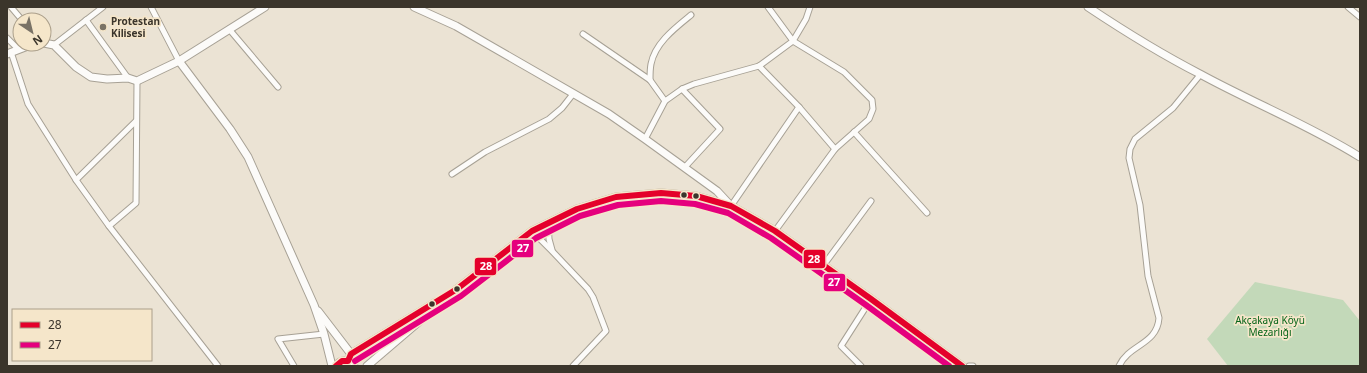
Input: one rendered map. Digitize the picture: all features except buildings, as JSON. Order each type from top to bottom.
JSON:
[{"type":"street","points":[[103,7],[54,45],[76,67],[90,77],[107,79],[128,78],[137,81],[179,61],[265,7]]},
{"type":"street","points":[[151,7],[179,61],[230,129],[248,157],[314,305],[324,334],[332,366]]},
{"type":"street","points":[[414,7],[456,26],[609,114],[717,191],[731,206]]},
{"type":"street","points":[[768,7],[793,41],[844,72],[872,100],[873,109],[869,119],[835,149],[775,231]]},
{"type":"street","points":[[645,139],[665,101],[682,89],[694,84],[759,66],[793,41],[806,19],[810,7]]},
{"type":"street","points":[[1088,7],[1127,33],[1200,75],[1332,140],[1360,157]]},
{"type":"street","points":[[1348,7],[1360,17]]},
{"type":"street","points":[[650,80],[651,63],[657,48],[668,35],[691,15]]},
{"type":"street","points":[[86,20],[128,78]]},
{"type":"street","points":[[228,29],[278,87]]},
{"type":"street","points":[[583,34],[650,80],[665,101]]},
{"type":"street","points":[[9,53],[28,104],[76,180],[109,226],[218,366]]},
{"type":"street","points":[[759,66],[799,107],[835,149]]},
{"type":"street","points":[[1119,366],[1125,356],[1154,334],[1159,318],[1148,276],[1140,205],[1129,158],[1130,149],[1135,139],[1173,108],[1200,75]]},
{"type":"street","points":[[109,226],[136,203],[137,81]]},
{"type":"street","points":[[682,89],[720,129],[685,167]]},
{"type":"street","points":[[452,174],[485,152],[549,119],[562,108],[573,94]]},
{"type":"street","points":[[731,206],[799,107]]},
{"type":"street","points":[[76,180],[136,121]]},
{"type":"street","points":[[854,132],[927,213]]},
{"type":"street","points":[[367,366],[457,289],[532,231],[576,209],[616,197],[661,193],[696,196],[731,206],[775,231],[962,366]]},
{"type":"street","points":[[823,266],[871,201]]},
{"type":"street","points":[[548,223],[549,239],[552,251]]},
{"type":"street","points":[[532,231],[588,289],[593,296],[606,331],[573,366]]},
{"type":"street","points":[[336,366],[342,361],[351,360],[457,289]]},
{"type":"street","points":[[861,366],[841,346],[871,299]]},
{"type":"street","points":[[314,305],[351,360]]},
{"type":"street","points":[[294,366],[278,339],[324,334]]},
{"type":"street","points":[[968,366],[973,366]]},
{"type":"green space","name":"Akçakaya Köyü Mezarlığı","points":[[1255,282],[1343,300],[1360,321],[1360,366],[1228,366],[1207,339]]},
{"type":"transit line","name":"28","points":[[336,366],[342,361],[348,361],[351,354],[457,289],[532,231],[577,209],[616,197],[661,193],[696,196],[731,206],[775,231],[962,366]]},
{"type":"transit line","name":"27","points":[[355,361],[461,296],[536,238],[580,216],[618,205],[661,201],[695,204],[728,213],[771,238],[949,366]]},
{"type":"place","name":"Protestan Kilisesi","points":[[103,27]]}]
